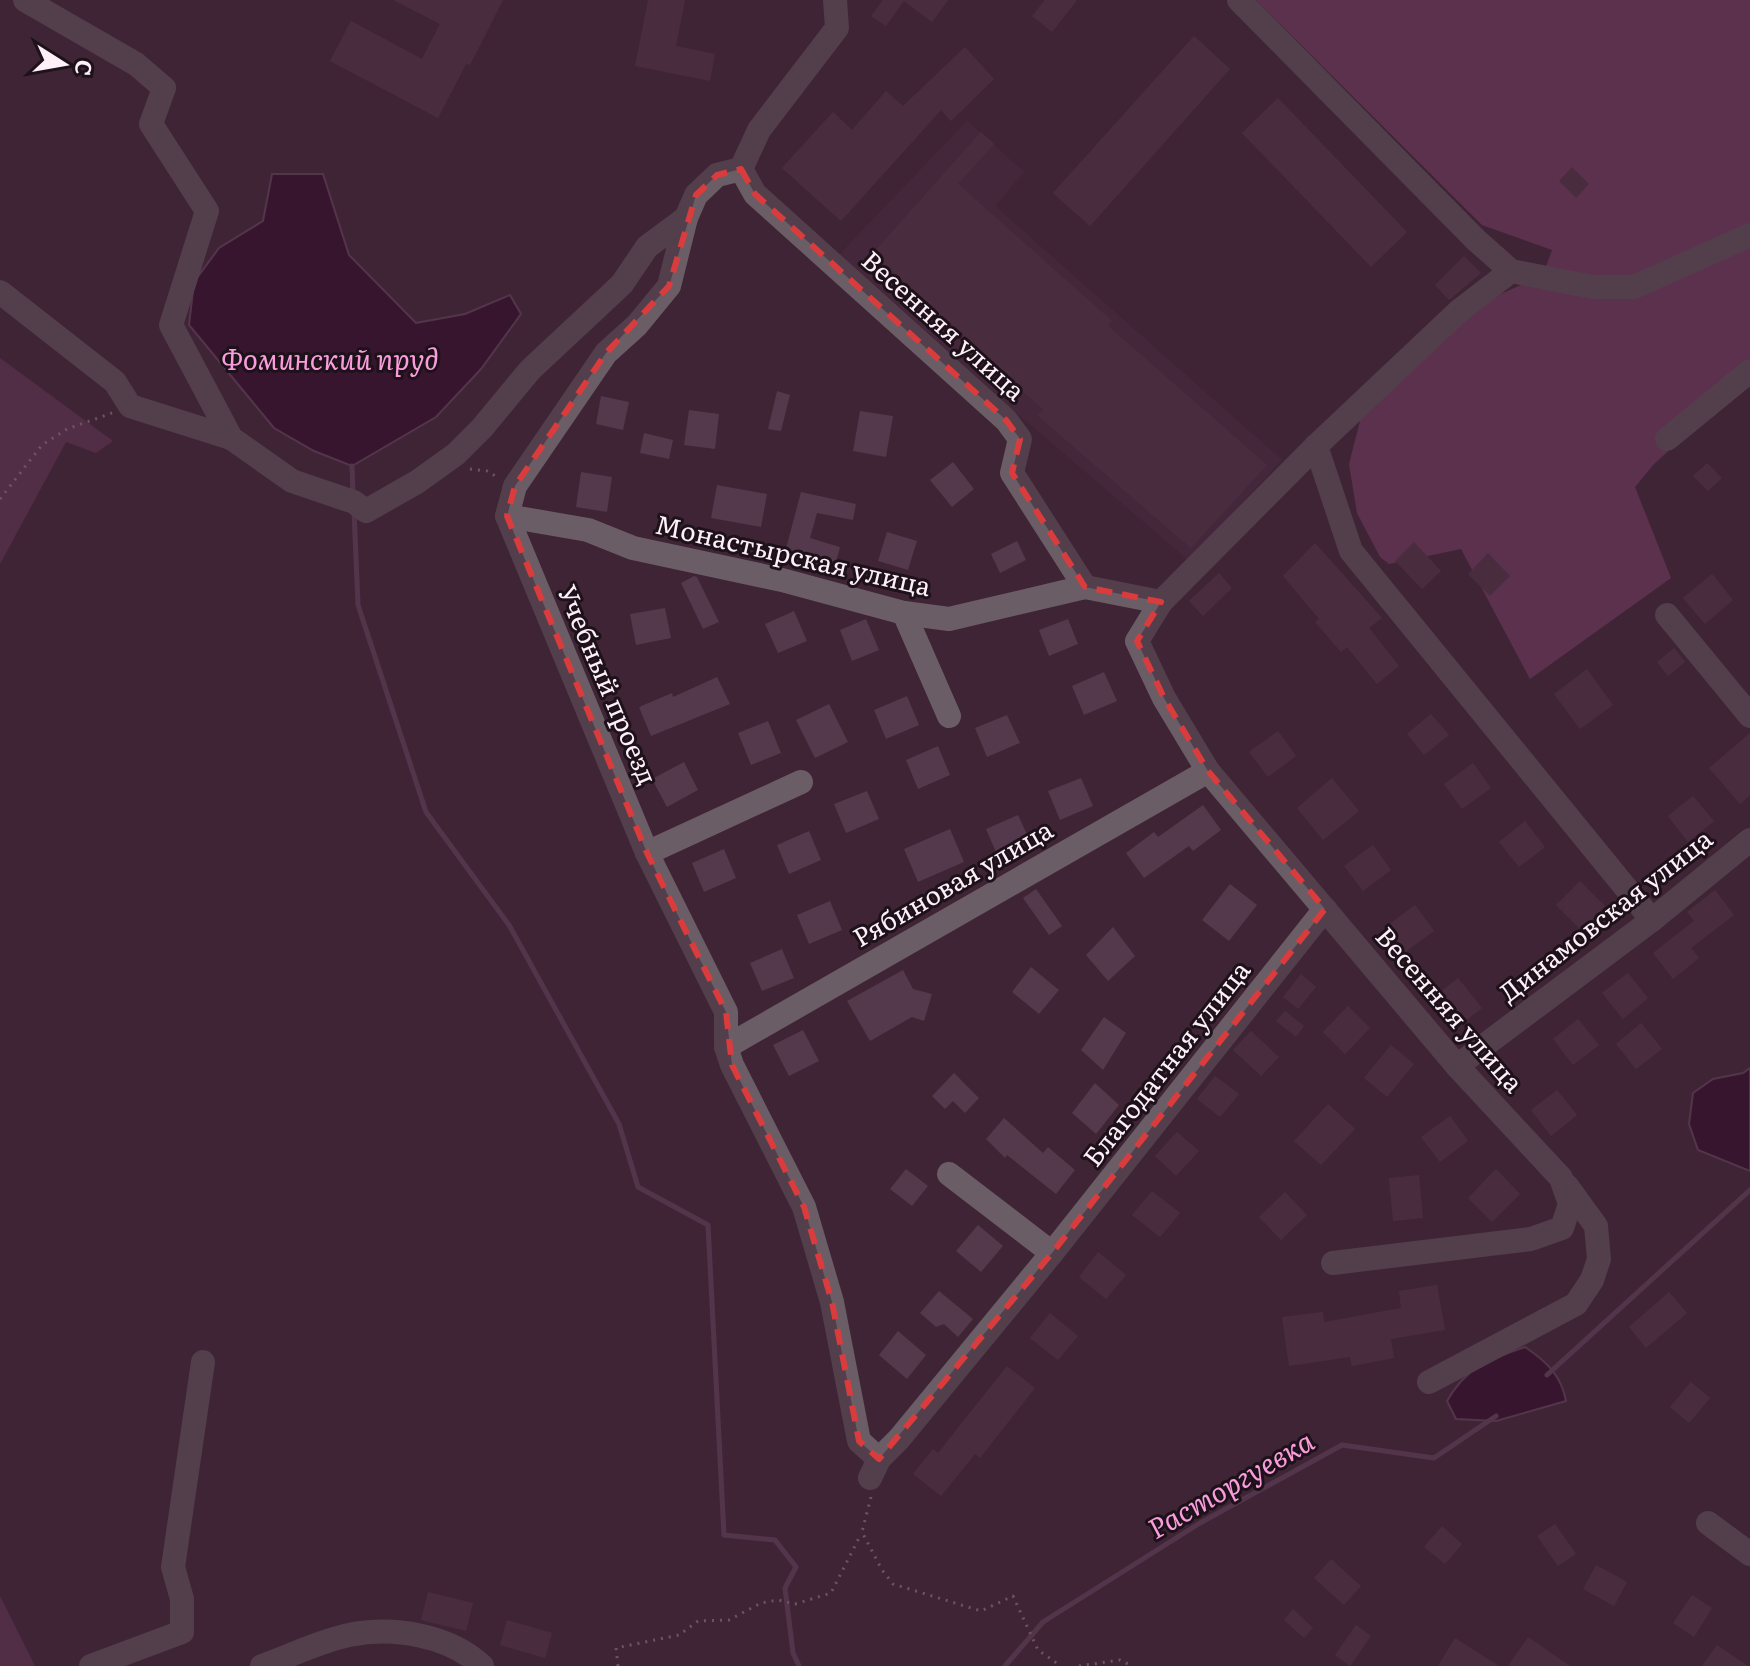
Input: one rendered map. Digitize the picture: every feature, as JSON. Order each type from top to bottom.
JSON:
[{"type":"street","points":[[25,0],[136,64],[164,88],[151,124],[207,211],[171,325],[231,438]]},
{"type":"street","points":[[507,516],[515,486],[606,353],[637,325],[669,286],[686,218],[696,195],[717,175],[741,169],[759,130],[837,28],[835,0]]},
{"type":"street","points":[[1239,0],[1476,240],[1511,271],[1592,287],[1634,287],[1750,235]]},
{"type":"street","name":"Весенняя улица","points":[[741,169],[755,194],[1006,420],[1020,439],[1012,473],[1085,587]]},
{"type":"street","points":[[0,292],[115,382],[130,406],[231,438],[292,481],[354,502],[366,511],[417,482],[456,454],[530,370],[622,284],[647,247],[686,218]]},
{"type":"street","points":[[1161,602],[1316,446],[1459,311],[1511,271]]},
{"type":"street","points":[[1667,439],[1750,371]]},
{"type":"street","points":[[1316,446],[1351,551],[1652,920]]},
{"type":"street","name":"Монастырская улица","points":[[507,516],[588,530],[633,548],[782,580],[904,613],[949,619],[1085,587],[1161,602]]},
{"type":"street","name":"Учебный проезд","points":[[507,516],[647,853],[726,1012],[726,1047],[739,1079],[804,1207],[832,1302],[859,1441],[874,1468]]},
{"type":"street","name":"Весенняя улица","points":[[1161,602],[1137,641],[1164,698],[1208,771],[1457,1066],[1561,1178],[1596,1226],[1599,1259],[1592,1280],[1576,1304],[1429,1382]]},
{"type":"street","points":[[904,613],[949,716]]},
{"type":"street","points":[[1667,615],[1750,716]]},
{"type":"street","name":"Рябиновая улица","points":[[726,1047],[1208,771]]},
{"type":"street","points":[[647,853],[801,782]]},
{"type":"street","name":"Динамовская улица","points":[[1457,1066],[1652,920],[1750,840]]},
{"type":"street","name":"Благодатная улица","points":[[874,1468],[1052,1253],[1325,909]]},
{"type":"street","points":[[949,1174],[1052,1253]]},
{"type":"street","points":[[1333,1263],[1531,1239],[1562,1228],[1570,1204],[1561,1178]]},
{"type":"street","points":[[91,1666],[182,1632],[182,1599],[173,1567],[203,1362]]},
{"type":"street","points":[[1708,1523],[1750,1554]]},
{"type":"street","points":[[262,1666],[348,1635],[392,1631],[437,1640],[462,1649],[482,1666]]},
{"type":"path","points":[[0,499],[42,445],[67,429],[130,406]]},
{"type":"path","points":[[468,468],[487,471],[515,486]]},
{"type":"path","points":[[618,1666],[616,1648],[679,1635],[698,1621],[729,1620],[761,1603],[778,1600],[795,1604],[831,1593],[862,1532],[871,1501],[874,1468]]},
{"type":"path","points":[[862,1532],[893,1584],[981,1611],[1013,1596],[1038,1650],[1061,1666]]},
{"type":"path","points":[[1079,1666],[1120,1660],[1132,1666]]},
{"type":"highlighted area","points":[[741,169],[755,194],[1006,420],[1020,439],[1012,473],[1085,587],[1161,602],[1137,641],[1164,698],[1208,771],[1325,909],[1052,1253],[879,1459],[859,1441],[832,1302],[804,1207],[732,1065],[726,1012],[647,853],[507,516],[515,486],[606,353],[669,286],[696,195],[717,175]]},
{"type":"shaded area","points":[[1256,0],[1750,0],[1750,377],[1654,464],[1635,487],[1671,578],[1530,679],[1461,549],[1389,564],[1380,557],[1357,513],[1349,464],[1371,378],[1463,311],[1543,275],[1552,250],[1482,225]]},
{"type":"shaded area","points":[[967,121],[1024,172],[995,206],[1282,460],[1188,560],[836,258]]},
{"type":"shaded area","points":[[0,358],[113,441],[96,453],[66,442],[0,564]]},
{"type":"shaded area","points":[[0,1596],[35,1666],[0,1666]]},
{"type":"water","name":"Фоминский пруд","points":[[272,174],[323,174],[349,255],[416,323],[465,314],[510,295],[521,314],[481,369],[436,417],[352,466],[314,451],[274,428],[189,325],[194,282],[219,248],[263,221]]},
{"type":"water","points":[[1750,1068],[1750,1171],[1698,1150],[1689,1124],[1693,1093],[1713,1079],[1743,1073]]},
{"type":"water","points":[[1525,1347],[1552,1370],[1561,1384],[1566,1401],[1496,1421],[1456,1419],[1447,1401],[1463,1380],[1480,1366]]},
{"type":"building","points":[[393,0],[503,0],[470,65],[466,64],[438,118],[330,61],[351,21],[422,59],[440,24]]},
{"type":"building","points":[[648,0],[685,0],[676,46],[715,54],[710,81],[635,66]]},
{"type":"building","points":[[883,0],[948,0],[932,22],[904,1],[886,26],[871,16]]},
{"type":"building","points":[[1045,0],[1077,0],[1052,32],[1032,16]]},
{"type":"building","points":[[1194,36],[1230,69],[1090,226],[1053,193]]},
{"type":"building","points":[[965,47],[994,79],[951,121],[941,110],[841,221],[782,168],[833,112],[852,130],[886,91],[903,106]]},
{"type":"building","points":[[1278,98],[1407,232],[1371,267],[1242,133]]},
{"type":"building","points":[[981,132],[994,144],[958,184],[1112,321],[1108,326],[1267,465],[1191,548],[1038,416],[1043,409],[882,270],[879,272],[866,261]]},
{"type":"building","points":[[1572,167],[1589,184],[1576,198],[1559,181]]},
{"type":"building","points":[[1464,256],[1481,273],[1449,300],[1435,285]]},
{"type":"building","points":[[777,391],[790,395],[781,431],[768,429]]},
{"type":"building","points":[[601,396],[629,402],[623,430],[596,424]]},
{"type":"building","points":[[689,410],[719,414],[715,449],[684,445]]},
{"type":"building","points":[[860,411],[893,416],[886,457],[853,451]]},
{"type":"building","points":[[644,433],[673,440],[669,459],[640,453]]},
{"type":"building","points":[[953,462],[974,489],[952,507],[930,480]]},
{"type":"building","points":[[1707,463],[1722,478],[1708,491],[1693,476]]},
{"type":"building","points":[[581,472],[612,477],[607,512],[576,507]]},
{"type":"building","points":[[717,485],[767,494],[761,527],[711,518]]},
{"type":"building","points":[[801,492],[856,504],[853,520],[817,513],[810,538],[840,547],[834,569],[784,556]]},
{"type":"building","points":[[887,532],[917,541],[908,570],[878,561]]},
{"type":"building","points":[[1017,541],[1026,560],[1000,573],[991,554]]},
{"type":"building","points":[[1414,542],[1441,571],[1422,589],[1395,561]]},
{"type":"building","points":[[1315,543],[1382,618],[1369,628],[1399,666],[1377,684],[1347,647],[1341,652],[1315,622],[1319,619],[1283,576]]},
{"type":"building","points":[[1488,553],[1510,576],[1490,596],[1468,574]]},
{"type":"building","points":[[1219,573],[1232,588],[1203,616],[1189,601]]},
{"type":"building","points":[[1712,574],[1733,600],[1705,624],[1683,598]]},
{"type":"building","points":[[694,576],[719,622],[703,629],[681,583]]},
{"type":"building","points":[[665,608],[671,638],[636,645],[630,614]]},
{"type":"building","points":[[794,611],[807,641],[778,653],[765,624]]},
{"type":"building","points":[[866,619],[879,650],[852,661],[840,630]]},
{"type":"building","points":[[1068,619],[1078,644],[1049,656],[1039,630]]},
{"type":"building","points":[[1674,648],[1685,662],[1668,676],[1657,662]]},
{"type":"building","points":[[1587,669],[1613,705],[1580,729],[1554,694]]},
{"type":"building","points":[[1104,672],[1117,701],[1084,715],[1072,686]]},
{"type":"building","points":[[717,677],[730,704],[651,736],[639,707],[672,693],[673,697]]},
{"type":"building","points":[[907,696],[919,725],[886,739],[874,710]]},
{"type":"building","points":[[829,704],[848,742],[815,758],[796,720]]},
{"type":"building","points":[[1431,714],[1449,735],[1424,755],[1407,734]]},
{"type":"building","points":[[1007,715],[1020,743],[987,757],[975,728]]},
{"type":"building","points":[[768,721],[781,753],[751,765],[738,733]]},
{"type":"building","points":[[1278,731],[1296,756],[1268,777],[1249,752]]},
{"type":"building","points":[[1750,733],[1750,795],[1740,804],[1709,768]]},
{"type":"building","points":[[938,746],[950,775],[918,789],[906,760]]},
{"type":"building","points":[[684,762],[698,790],[667,807],[652,779]]},
{"type":"building","points":[[1473,763],[1491,788],[1462,809],[1444,784]]},
{"type":"building","points":[[1081,778],[1093,806],[1060,820],[1048,791]]},
{"type":"building","points":[[1332,778],[1359,811],[1323,840],[1297,808]]},
{"type":"building","points":[[867,791],[879,819],[846,833],[834,804]]},
{"type":"building","points":[[1693,796],[1714,821],[1688,842],[1668,816]]},
{"type":"building","points":[[1203,805],[1221,830],[1193,851],[1189,846],[1144,878],[1126,853],[1154,832],[1158,837]]},
{"type":"building","points":[[1018,815],[1031,843],[998,857],[986,829]]},
{"type":"building","points":[[1525,821],[1545,847],[1519,867],[1499,842]]},
{"type":"building","points":[[950,829],[964,862],[918,882],[904,849]]},
{"type":"building","points":[[809,831],[821,860],[789,874],[777,845]]},
{"type":"building","points":[[1373,845],[1391,870],[1363,891],[1344,866]]},
{"type":"building","points":[[724,849],[736,878],[704,892],[692,863]]},
{"type":"building","points":[[1580,881],[1605,906],[1581,930],[1556,905]]},
{"type":"building","points":[[1230,884],[1257,905],[1229,941],[1202,920]]},
{"type":"building","points":[[1036,889],[1062,926],[1049,935],[1023,898]]},
{"type":"building","points":[[1715,890],[1734,915],[1691,948],[1699,958],[1673,979],[1653,953],[1694,921],[1687,912]]},
{"type":"building","points":[[830,901],[842,930],[809,944],[797,915]]},
{"type":"building","points":[[1415,905],[1434,931],[1405,952],[1387,926]]},
{"type":"building","points":[[1113,927],[1135,956],[1108,981],[1086,955]]},
{"type":"building","points":[[782,949],[794,978],[762,991],[750,963]]},
{"type":"building","points":[[1031,967],[1059,990],[1039,1014],[1012,992]]},
{"type":"building","points":[[903,970],[913,989],[932,994],[924,1021],[912,1017],[870,1041],[847,1001]]},
{"type":"building","points":[[1628,973],[1648,998],[1623,1019],[1602,993]]},
{"type":"building","points":[[1301,974],[1316,987],[1298,1009],[1283,997]]},
{"type":"building","points":[[1458,978],[1482,1008],[1460,1025],[1437,995]]},
{"type":"building","points":[[1348,1006],[1370,1028],[1345,1054],[1323,1032]]},
{"type":"building","points":[[1285,1011],[1304,1026],[1296,1037],[1276,1021]]},
{"type":"building","points":[[1104,1017],[1126,1033],[1103,1070],[1081,1050]]},
{"type":"building","points":[[1578,1019],[1599,1045],[1573,1065],[1553,1039]]},
{"type":"building","points":[[1641,1023],[1662,1049],[1636,1069],[1616,1044]]},
{"type":"building","points":[[803,1030],[819,1061],[789,1076],[773,1045]]},
{"type":"building","points":[[1251,1031],[1279,1057],[1261,1076],[1233,1050]]},
{"type":"building","points":[[1391,1045],[1414,1064],[1387,1097],[1364,1078]]},
{"type":"building","points":[[954,1073],[979,1098],[965,1113],[953,1101],[945,1109],[932,1096]]},
{"type":"building","points":[[1215,1076],[1239,1094],[1220,1117],[1197,1099]]},
{"type":"building","points":[[1095,1083],[1119,1105],[1096,1134],[1072,1113]]},
{"type":"building","points":[[1557,1090],[1577,1115],[1551,1136],[1531,1110]]},
{"type":"building","points":[[1328,1104],[1355,1129],[1321,1165],[1294,1141]]},
{"type":"building","points":[[1450,1116],[1468,1141],[1440,1162],[1421,1137]]},
{"type":"building","points":[[1004,1118],[1043,1153],[1048,1147],[1075,1170],[1056,1194],[1007,1155],[1005,1158],[986,1139]]},
{"type":"building","points":[[1177,1132],[1199,1151],[1176,1176],[1155,1156]]},
{"type":"building","points":[[906,1169],[928,1186],[912,1206],[890,1189]]},
{"type":"building","points":[[1496,1169],[1520,1194],[1492,1222],[1468,1198]]},
{"type":"building","points":[[1419,1175],[1423,1218],[1393,1221],[1389,1178]]},
{"type":"building","points":[[1152,1191],[1180,1213],[1160,1237],[1132,1215]]},
{"type":"building","points":[[1285,1192],[1307,1215],[1281,1240],[1259,1217]]},
{"type":"building","points":[[978,1225],[1003,1246],[981,1272],[956,1251]]},
{"type":"building","points":[[1098,1252],[1126,1275],[1106,1299],[1079,1277]]},
{"type":"building","points":[[1437,1285],[1445,1330],[1391,1339],[1394,1358],[1352,1366],[1350,1357],[1289,1366],[1282,1317],[1323,1312],[1324,1322],[1401,1308],[1399,1291]]},
{"type":"building","points":[[939,1291],[973,1319],[958,1337],[944,1324],[936,1327],[920,1313]]},
{"type":"building","points":[[1669,1292],[1687,1313],[1646,1348],[1629,1327]]},
{"type":"building","points":[[1050,1313],[1078,1336],[1058,1360],[1030,1338]]},
{"type":"building","points":[[898,1331],[926,1355],[907,1379],[879,1355]]},
{"type":"building","points":[[1007,1366],[1035,1388],[980,1458],[975,1454],[941,1496],[913,1474],[933,1449],[938,1453]]},
{"type":"building","points":[[1691,1382],[1710,1398],[1689,1423],[1670,1407]]},
{"type":"building","points":[[1555,1524],[1576,1554],[1558,1566],[1537,1536]]},
{"type":"building","points":[[1442,1526],[1462,1544],[1445,1564],[1424,1547]]},
{"type":"building","points":[[1331,1559],[1361,1586],[1344,1605],[1314,1578]]},
{"type":"building","points":[[1596,1565],[1627,1582],[1614,1606],[1583,1589]]},
{"type":"building","points":[[428,1592],[473,1603],[466,1631],[421,1620]]},
{"type":"building","points":[[1692,1595],[1712,1608],[1694,1637],[1673,1623]]},
{"type":"building","points":[[1293,1609],[1313,1628],[1304,1638],[1284,1620]]},
{"type":"building","points":[[507,1620],[552,1633],[545,1658],[500,1645]]},
{"type":"building","points":[[1356,1625],[1371,1636],[1350,1666],[1335,1655]]},
{"type":"building","points":[[1528,1637],[1570,1666],[1508,1666]]},
{"type":"building","points":[[1455,1638],[1499,1666],[1438,1666]]},
{"type":"building","points":[[1717,1645],[1748,1666],[1702,1666]]},
{"type":"waterway","points":[[352,466],[353,493]]},
{"type":"waterway","points":[[354,511],[358,605],[426,812],[509,925],[619,1124],[638,1187],[708,1225],[724,1535],[775,1540],[796,1567],[785,1588],[793,1653],[799,1666]]},
{"type":"waterway","name":"Расторгуевка","points":[[1547,1375],[1750,1190]]},
{"type":"waterway","name":"Расторгуевка","points":[[1005,1666],[1043,1622],[1200,1523],[1342,1445],[1434,1458],[1496,1416]]}]
